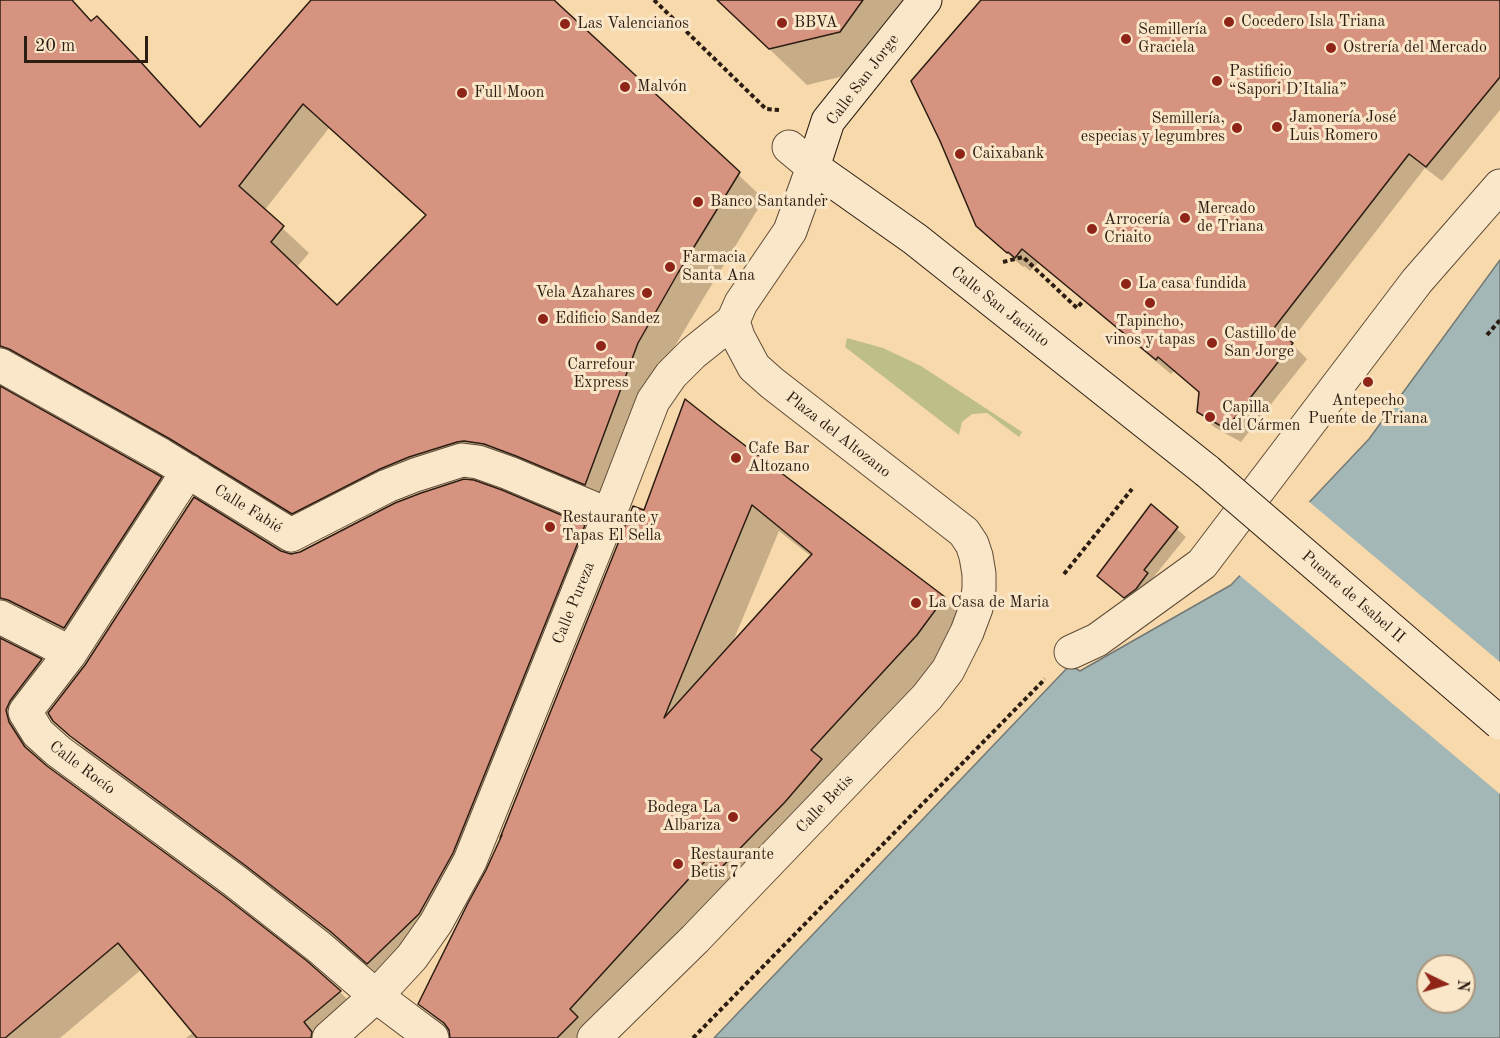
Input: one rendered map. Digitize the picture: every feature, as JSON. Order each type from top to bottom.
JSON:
[{"type":"street","name":"Calle San Jorge","points":[[801,157],[925,0]]},
{"type":"street","name":"Calle Pureza","points":[[329,1038],[376,996],[412,957],[436,923],[470,861],[609,515],[652,401],[671,375],[693,353],[734,321],[741,303],[790,231],[801,157]]},
{"type":"street","name":"Calle San Jacinto","points":[[801,157],[915,239],[1207,471]]},
{"type":"street","points":[[1071,652],[1097,640],[1202,564],[1417,281],[1500,186]]},
{"type":"street","name":"Plaza del Altozano","points":[[734,321],[738,337],[754,367],[964,532]]},
{"type":"street","name":"Calle Fabié","points":[[0,365],[174,454],[291,535],[387,486],[462,460],[478,462],[498,469],[609,515]]},
{"type":"street","name":"Calle Rocío","points":[[174,454],[69,655],[25,712],[38,733],[57,751],[235,881],[319,947],[376,996]]},
{"type":"street","name":"Puente de Isabel II","points":[[1207,471],[1500,723]]},
{"type":"street","name":"Calle Betis","points":[[594,1038],[695,939],[927,697],[948,670],[967,632],[976,608],[979,589],[976,556],[964,532]]},
{"type":"street","points":[[0,617],[61,648],[69,655]]},
{"type":"street","points":[[376,996],[432,1038]]},
{"type":"path","points":[[654,0],[766,109],[786,110]]},
{"type":"path","points":[[1000,262],[1023,257],[1077,308],[1083,301]]},
{"type":"path","points":[[1487,335],[1500,320]]},
{"type":"path","points":[[1064,574],[1132,489]]},
{"type":"path","points":[[693,1038],[1071,652]]},
{"type":"green space","points":[[847,338],[883,348],[921,366],[1022,432],[1019,437],[987,413],[972,414],[962,422],[959,435],[845,347]]},
{"type":"shaded area","points":[[1500,260],[1500,1038],[714,1038],[1070,665],[1080,671],[1231,585],[1369,439]]},
{"type":"pier","points":[[1307,500],[1500,662],[1500,794],[1238,574]]},
{"type":"building","points":[[0,0],[72,0],[91,21],[97,16],[200,127],[311,0],[554,0],[740,172],[638,343],[585,485],[484,444],[464,441],[409,457],[380,469],[292,514],[170,439],[0,346]],"holes":[[[303,104],[426,215],[337,305],[271,242],[284,226],[239,186]]]},
{"type":"building","points":[[717,0],[863,0],[840,32],[769,49]]},
{"type":"building","name":"Mercado de Triana","points":[[981,0],[1500,0],[1500,77],[1426,167],[1409,154],[1274,328],[1293,343],[1226,429],[1197,412],[1199,392],[1158,357],[1156,360],[1022,249],[1015,258],[976,226],[940,141],[911,81]]},
{"type":"building","points":[[0,386],[162,477],[64,628],[0,598]]},
{"type":"building","points":[[685,399],[945,597],[917,635],[811,750],[822,759],[785,802],[719,870],[707,859],[570,1009],[578,1017],[557,1038],[450,1038],[449,1030],[444,1023],[418,1004],[502,835],[500,838],[633,506],[644,510]],"holes":[[[752,505],[812,554],[664,718]]]},
{"type":"building","points":[[464,479],[474,480],[502,490],[585,525],[453,853],[419,914],[367,964],[331,932],[246,866],[70,736],[53,721],[48,713],[85,665],[194,497],[281,551],[291,554],[300,552],[395,503]]},
{"type":"building","points":[[1151,504],[1178,527],[1144,570],[1148,573],[1136,589],[1124,598],[1097,576]]},
{"type":"building","points":[[0,638],[42,659],[10,701],[6,710],[9,722],[25,747],[47,766],[224,896],[307,961],[341,991],[304,1022],[312,1032],[311,1038],[197,1038],[118,943],[5,1038],[0,1038]]},
{"type":"place","name":"Cocedero Isla Triana","points":[[1229,22]]},
{"type":"place","name":"BBVA","points":[[782,23]]},
{"type":"place","name":"Las Valencianos","points":[[565,24]]},
{"type":"place","name":"Semillería Graciela","points":[[1126,39]]},
{"type":"place","name":"Ostrería del Mercado","points":[[1331,48]]},
{"type":"place","name":"Pastificio “Sapori D’Italia”","points":[[1217,81]]},
{"type":"place","name":"Malvón","points":[[625,87]]},
{"type":"place","name":"Full Moon","points":[[462,93]]},
{"type":"place","name":"Jamonería José Luis Romero","points":[[1277,127]]},
{"type":"place","name":"Semillería, especias y legumbres","points":[[1237,128]]},
{"type":"place","name":"Caixabank","points":[[960,154]]},
{"type":"place","name":"Banco Santander","points":[[698,202]]},
{"type":"place","name":"Mercado de Triana","points":[[1185,218]]},
{"type":"place","name":"Arrocería Criaito","points":[[1092,229]]},
{"type":"place","name":"Farmacia Santa Ana","points":[[670,267]]},
{"type":"place","name":"La casa fundida","points":[[1126,284]]},
{"type":"place","name":"Vela Azahares","points":[[647,293]]},
{"type":"place","name":"Tapincho, vinos y tapas","points":[[1150,303]]},
{"type":"place","name":"Edificio Sandez","points":[[543,319]]},
{"type":"place","name":"Castillo de San Jorge","points":[[1212,343]]},
{"type":"place","name":"Carrefour Express","points":[[601,346]]},
{"type":"place","name":"Antepecho Puente de Triana","points":[[1368,382]]},
{"type":"place","name":"Capilla del Cármen","points":[[1210,417]]},
{"type":"place","name":"Cafe Bar Altozano","points":[[736,458]]},
{"type":"place","name":"Restaurante y Tapas El Sella","points":[[550,527]]},
{"type":"place","name":"La Casa de Maria","points":[[916,603]]},
{"type":"place","name":"Bodega La Albariza","points":[[733,817]]},
{"type":"place","name":"Restaurante Betis 7","points":[[678,864]]}]
